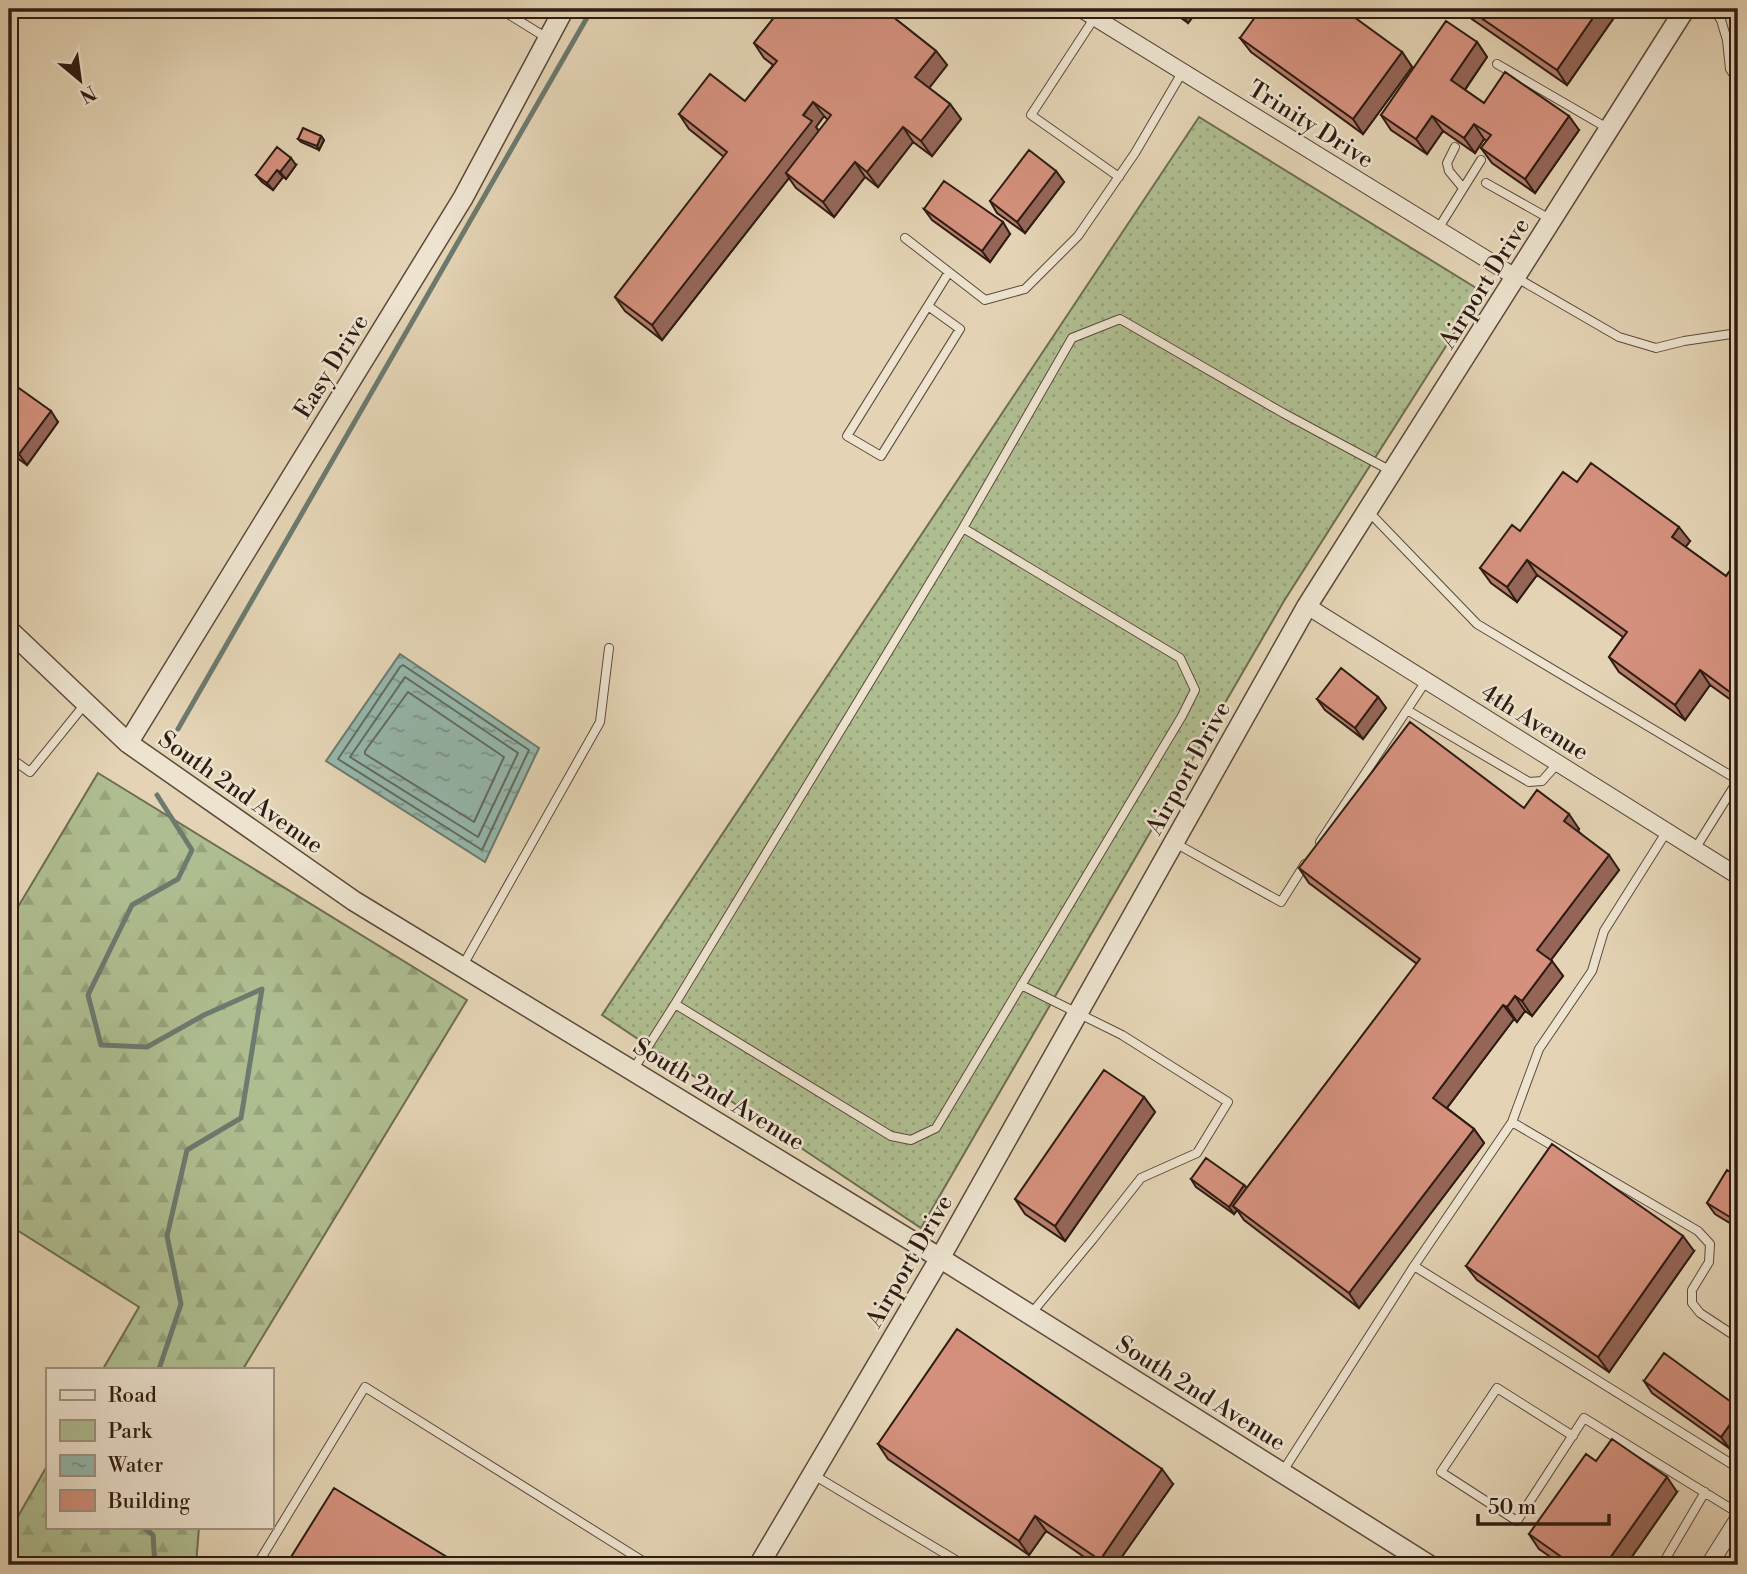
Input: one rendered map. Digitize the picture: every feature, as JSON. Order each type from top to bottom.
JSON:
[{"type":"street","name":"Easy Drive","points":[[128,743],[463,198],[564,9]]},
{"type":"street","name":"Airport Drive","points":[[759,1565],[940,1258],[1307,606],[1685,9]]},
{"type":"street","name":"Trinity Drive","points":[[1088,13],[1517,278]]},
{"type":"street","name":"4th Avenue","points":[[1307,606],[1738,876]]},
{"type":"street","name":"South 2nd Avenue","points":[[9,630],[128,743],[354,901],[940,1258],[1429,1565]]},
{"type":"street","points":[[1709,1565],[1738,1519]]},
{"type":"lane","points":[[500,9],[547,38]]},
{"type":"lane","points":[[1706,9],[1716,13],[1721,20],[1727,40],[1730,69],[1738,81]]},
{"type":"lane","points":[[1088,13],[1031,115],[1119,177]]},
{"type":"lane","points":[[1497,64],[1609,129]]},
{"type":"lane","points":[[905,238],[985,300],[1025,289],[1078,236],[1119,177],[1183,71]]},
{"type":"lane","points":[[1455,147],[1447,163],[1449,172],[1464,188]]},
{"type":"lane","points":[[1438,229],[1481,160]]},
{"type":"lane","points":[[1486,183],[1552,220]]},
{"type":"lane","points":[[928,306],[960,329],[881,456],[847,436],[949,272]]},
{"type":"lane","points":[[1517,278],[1619,337],[1656,348],[1731,334],[1738,336]]},
{"type":"lane","points":[[632,1071],[963,528],[1072,338],[1120,319],[1283,413],[1393,471]]},
{"type":"lane","points":[[1368,511],[1477,624],[1738,780],[1695,849]]},
{"type":"lane","points":[[675,1004],[891,1136],[911,1140],[936,1128],[1195,690],[1180,658],[963,528]]},
{"type":"lane","points":[[462,967],[600,722],[608,648]]},
{"type":"lane","points":[[1318,845],[1426,681]]},
{"type":"lane","points":[[9,757],[30,772],[85,704]]},
{"type":"lane","points":[[1407,709],[1529,782],[1542,781],[1558,763]]},
{"type":"lane","points":[[1282,1473],[1414,1266],[1512,1122],[1539,1049],[1592,971],[1604,931],[1667,831]]},
{"type":"lane","points":[[1174,842],[1281,902],[1310,856]]},
{"type":"lane","points":[[1021,985],[1122,1035],[1228,1102],[1198,1153],[1141,1178],[1030,1314]]},
{"type":"lane","points":[[1512,1122],[1698,1231],[1710,1244],[1709,1262],[1692,1290],[1692,1303],[1700,1313],[1738,1338]]},
{"type":"lane","points":[[1414,1266],[1738,1468]]},
{"type":"lane","points":[[257,1565],[365,1387],[649,1565]]},
{"type":"lane","points":[[1573,1436],[1497,1388],[1441,1472],[1517,1521],[1573,1436],[1584,1418],[1738,1513]]},
{"type":"lane","points":[[813,1474],[964,1565]]},
{"type":"lane","points":[[1662,1565],[1705,1492]]},
{"type":"green space","points":[[1199,117],[1481,291],[1284,601],[921,1228],[602,1015]]},
{"type":"green space","points":[[98,773],[467,1000],[244,1368],[104,1368],[139,1307],[9,1225],[9,922]]},
{"type":"green space","points":[[46,1468],[46,1528],[199,1528],[196,1565],[9,1565],[9,1532]]},
{"type":"water","points":[[400,654],[539,748],[485,862],[326,761]]},
{"type":"building","points":[[777,9],[883,9],[936,51],[915,77],[950,104],[921,141],[903,127],[867,172],[855,162],[823,202],[786,173],[831,115],[813,102],[803,115],[812,121],[652,325],[615,297],[727,152],[679,114],[710,74],[745,101],[777,61],[754,43],[779,11]]},
{"type":"building","points":[[1261,9],[1343,9],[1402,52],[1353,119],[1240,38]]},
{"type":"building","points":[[1468,9],[1599,9],[1557,70]]},
{"type":"building","points":[[1446,21],[1477,42],[1451,80],[1484,103],[1505,72],[1569,116],[1525,179],[1481,148],[1491,135],[1474,124],[1464,138],[1432,116],[1416,139],[1381,115]]},
{"type":"building","points":[[303,128],[321,136],[317,146],[298,139]]},
{"type":"building","points":[[277,147],[291,158],[267,183],[256,175]]},
{"type":"building","points":[[1029,150],[1056,171],[1017,222],[990,201]]},
{"type":"building","points":[[944,181],[1003,222],[982,251],[924,209]]},
{"type":"building","points":[[9,381],[51,411],[19,454],[9,447]]},
{"type":"building","points":[[1591,463],[1679,527],[1672,537],[1726,576],[1738,560],[1738,698],[1700,670],[1675,705],[1609,657],[1627,632],[1527,560],[1507,587],[1480,568],[1512,525],[1520,531],[1563,472],[1577,482]]},
{"type":"building","points":[[1341,668],[1378,697],[1355,728],[1317,699]]},
{"type":"building","points":[[1410,722],[1524,808],[1537,790],[1569,814],[1564,821],[1609,855],[1537,950],[1552,961],[1522,1001],[1515,996],[1507,1007],[1503,1005],[1433,1098],[1474,1129],[1349,1293],[1233,1206],[1420,959],[1299,868]]},
{"type":"building","points":[[1104,1070],[1144,1097],[1055,1226],[1015,1199]]},
{"type":"building","points":[[1552,1144],[1683,1236],[1598,1357],[1466,1266]]},
{"type":"building","points":[[1206,1158],[1244,1185],[1229,1207],[1191,1179]]},
{"type":"building","points":[[1727,1170],[1738,1177],[1738,1222],[1707,1203]]},
{"type":"building","points":[[957,1329],[1162,1469],[1100,1560],[1035,1516],[1019,1541],[878,1444]]},
{"type":"building","points":[[1664,1353],[1738,1407],[1738,1413],[1721,1437],[1644,1381]]},
{"type":"building","points":[[1612,1439],[1667,1477],[1605,1565],[1573,1565],[1529,1534],[1586,1454],[1596,1461]]},
{"type":"building","points":[[334,1488],[460,1565],[286,1565]]},
{"type":"waterway","points":[[178,729],[592,9]]},
{"type":"waterway","points":[[157,795],[192,850],[178,879],[132,905],[88,995],[101,1045],[147,1047],[204,1015],[262,989],[241,1118],[187,1150],[167,1236],[181,1304],[159,1368]]},
{"type":"waterway","points":[[144,1528],[153,1535],[155,1565]]}]
